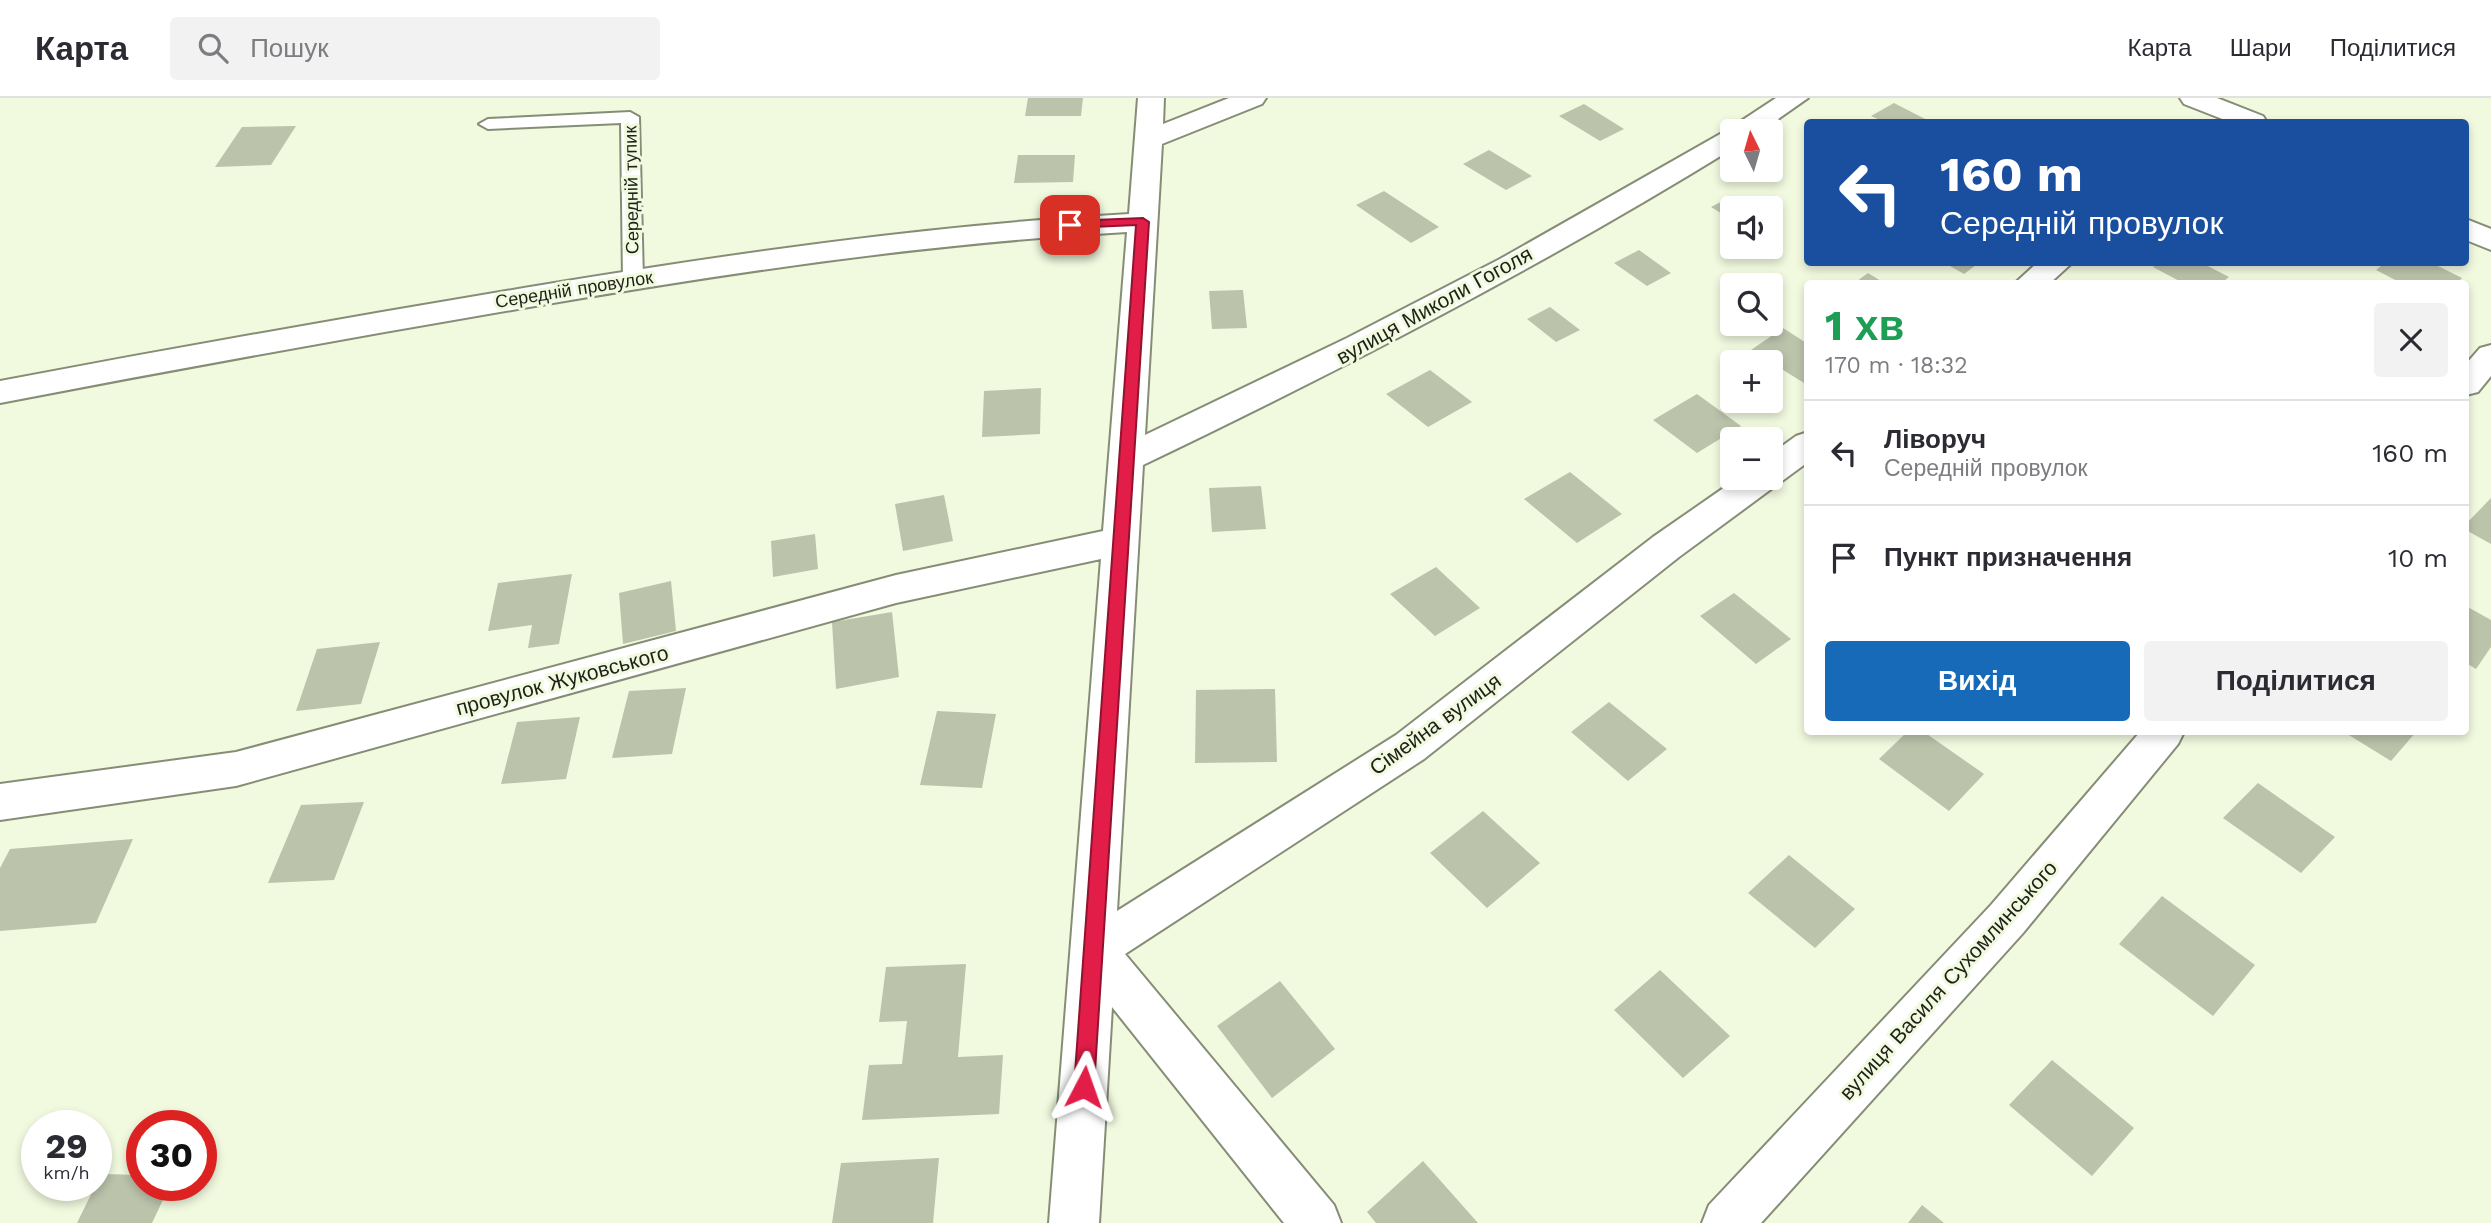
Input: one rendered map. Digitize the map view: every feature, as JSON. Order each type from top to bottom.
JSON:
[{"type":"street","points":[[1074,1223],[1151,98]]},
{"type":"street","points":[[1148,140],[1254,98]]},
{"type":"street","points":[[1761,119],[1795,98]]},
{"type":"street","points":[[2193,98],[2244,119]]},
{"type":"street","name":"вулиця Миколи Гоголя","points":[[1127,458],[1332,361],[1671,175],[1720,144]]},
{"type":"street","name":"Середній провулок","points":[[3,390],[373,322],[854,246],[961,233],[1143,222]]},
{"type":"street","points":[[2469,230],[2491,241]]},
{"type":"street","points":[[2034,280],[2053,266]]},
{"type":"street","points":[[2469,381],[2491,356]]},
{"type":"street","points":[[1783,462],[1804,447]]},
{"type":"street","name":"Сімейна вулиця","points":[[1094,950],[1410,747],[1666,547],[1745,490]]},
{"type":"street","name":"провулок Жуковського","points":[[0,802],[236,769],[896,589],[1122,541]]},
{"type":"street","name":"вулиця Василя Сухомлинського","points":[[1727,1223],[2007,919],[2161,735]]},
{"type":"street","points":[[1094,950],[1316,1223]]},
{"type":"lane","name":"Середній тупик","points":[[488,124],[630,117],[633,279]]},
{"type":"building","points":[[1028,98],[1083,98],[1081,116],[1025,116]]},
{"type":"building","points":[[1894,103],[1925,119],[1878,119],[1871,116]]},
{"type":"building","points":[[1584,104],[1624,129],[1600,141],[1559,116]]},
{"type":"building","points":[[296,126],[271,165],[215,167],[242,127]]},
{"type":"building","points":[[1489,150],[1532,176],[1506,190],[1463,164]]},
{"type":"building","points":[[1018,155],[1075,155],[1073,182],[1014,183]]},
{"type":"building","points":[[1384,191],[1439,227],[1411,243],[1356,205]]},
{"type":"building","points":[[1720,202],[1720,213],[1711,207]]},
{"type":"building","points":[[1639,250],[1671,273],[1647,286],[1614,263]]},
{"type":"building","points":[[1950,266],[1975,266],[1964,274]]},
{"type":"building","points":[[2208,266],[2229,277],[2225,280],[2177,280],[2153,267]]},
{"type":"building","points":[[2381,266],[2438,266],[2462,278],[2395,280],[2376,270]]},
{"type":"building","points":[[1868,273],[1879,280],[1858,280]]},
{"type":"building","points":[[1243,290],[1247,328],[1212,329],[1209,291]]},
{"type":"building","points":[[1550,307],[1580,330],[1556,342],[1527,319]]},
{"type":"building","points":[[1783,328],[1804,341],[1804,383],[1783,370],[1783,350],[1751,350],[1771,336],[1783,336]]},
{"type":"building","points":[[1430,370],[1472,402],[1428,427],[1386,394]]},
{"type":"building","points":[[1041,388],[1040,434],[982,437],[984,391]]},
{"type":"building","points":[[1697,394],[1741,426],[1720,427],[1720,439],[1697,453],[1653,420]]},
{"type":"building","points":[[1570,472],[1622,514],[1577,543],[1524,499]]},
{"type":"building","points":[[1261,486],[1266,529],[1212,532],[1209,488]]},
{"type":"building","points":[[944,495],[953,541],[903,551],[895,504]]},
{"type":"building","points":[[2491,498],[2491,544],[2469,532],[2469,521]]},
{"type":"building","points":[[815,534],[818,569],[773,577],[771,541]]},
{"type":"building","points":[[1436,567],[1480,608],[1435,636],[1390,594]]},
{"type":"building","points":[[572,574],[559,644],[528,648],[532,625],[488,631],[498,583]]},
{"type":"building","points":[[671,581],[676,631],[623,644],[619,593]]},
{"type":"building","points":[[1734,593],[1791,639],[1756,664],[1700,616]]},
{"type":"building","points":[[2469,608],[2491,620],[2491,647],[2476,669],[2469,665]]},
{"type":"building","points":[[892,612],[899,677],[836,689],[832,622]]},
{"type":"building","points":[[380,642],[361,704],[296,711],[317,649]]},
{"type":"building","points":[[686,688],[672,754],[612,758],[629,691]]},
{"type":"building","points":[[1275,689],[1277,762],[1195,763],[1196,690]]},
{"type":"building","points":[[1609,702],[1667,749],[1628,781],[1571,732]]},
{"type":"building","points":[[937,711],[996,714],[982,788],[920,785]]},
{"type":"building","points":[[580,717],[566,779],[501,784],[517,722]]},
{"type":"building","points":[[1904,735],[1928,735],[1984,774],[1949,811],[1879,759]]},
{"type":"building","points":[[2349,735],[2413,735],[2391,761]]},
{"type":"building","points":[[2258,783],[2335,837],[2301,873],[2223,818]]},
{"type":"building","points":[[364,802],[334,880],[268,883],[301,805]]},
{"type":"building","points":[[1483,811],[1540,863],[1487,908],[1430,853]]},
{"type":"building","points":[[133,839],[96,923],[0,931],[0,868],[10,849]]},
{"type":"building","points":[[1789,855],[1855,909],[1815,948],[1748,893]]},
{"type":"building","points":[[2162,896],[2255,965],[2213,1016],[2119,944]]},
{"type":"building","points":[[966,964],[958,1057],[1003,1055],[999,1114],[862,1120],[869,1065],[902,1064],[907,1021],[879,1022],[886,967]]},
{"type":"building","points":[[1660,970],[1730,1036],[1683,1078],[1614,1010]]},
{"type":"building","points":[[1280,981],[1335,1049],[1272,1098],[1217,1026]]},
{"type":"building","points":[[2052,1060],[2134,1128],[2092,1176],[2009,1105]]},
{"type":"building","points":[[939,1158],[933,1223],[832,1223],[841,1163]]},
{"type":"building","points":[[1423,1161],[1478,1223],[1376,1223],[1367,1212]]},
{"type":"building","points":[[112,1174],[126,1175],[126,1201],[162,1201],[152,1223],[77,1223],[88,1201],[112,1201]]},
{"type":"building","points":[[1922,1205],[1944,1223],[1908,1223]]},
{"type":"route","points":[[1070,225],[1143,222],[1084,1087]]}]
